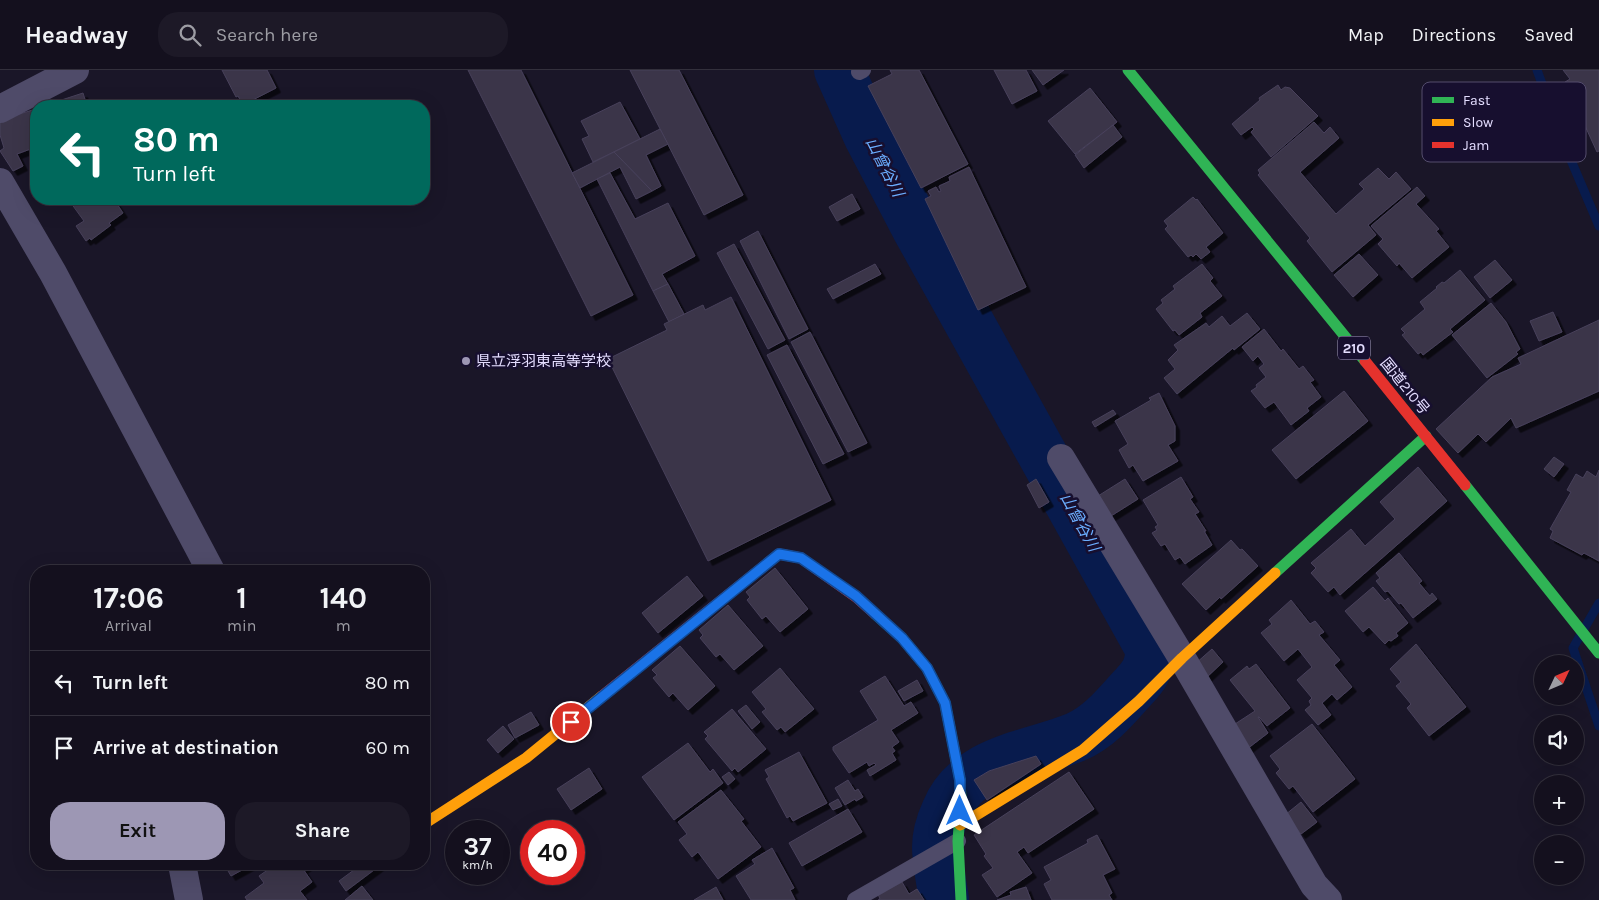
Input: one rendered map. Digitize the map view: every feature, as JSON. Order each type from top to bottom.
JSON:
[{"type":"main road","name":"国道210号","points":[[1128,70],[1426,436],[1599,653]]},
{"type":"main road","points":[[948,842],[1083,750],[1426,436]]},
{"type":"main road","points":[[430,820],[526,758],[779,554],[801,558],[856,596],[902,638],[927,668],[945,703],[960,780],[961,798],[948,842],[961,900]]},
{"type":"street","points":[[0,109],[75,70]]},
{"type":"street","points":[[0,182],[53,273],[208,565]]},
{"type":"street","points":[[1061,458],[1182,658],[1314,885],[1328,900]]},
{"type":"street","points":[[183,870],[189,900]]},
{"type":"lane","points":[[855,900],[948,842]]},
{"type":"building","points":[[222,70],[267,70],[276,88],[253,100],[240,100],[238,96],[236,97]]},
{"type":"building","points":[[468,70],[521,70],[633,295],[591,316]]},
{"type":"building","points":[[630,70],[679,70],[743,195],[704,215]]},
{"type":"building","points":[[890,70],[919,70],[968,164],[921,188],[868,86],[892,74]]},
{"type":"building","points":[[994,70],[1026,70],[1037,91],[1012,104]]},
{"type":"building","points":[[1032,70],[1064,70],[1043,85]]},
{"type":"building","points":[[1563,70],[1599,70],[1599,151],[1597,152],[1586,128],[1586,82],[1565,82],[1570,79]]},
{"type":"building","points":[[1278,85],[1281,90],[1285,87],[1290,88],[1318,116],[1271,157],[1251,132],[1254,129],[1252,127],[1241,135],[1232,124],[1260,100],[1259,98]]},
{"type":"building","points":[[1090,88],[1117,122],[1075,154],[1048,121]]},
{"type":"building","points":[[83,93],[85,100],[61,100]]},
{"type":"building","points":[[620,102],[640,139],[593,162],[582,139],[589,136],[581,121]]},
{"type":"building","points":[[30,111],[30,149],[17,154],[23,166],[13,171],[0,151],[4,148],[0,135],[0,120]]},
{"type":"building","points":[[1314,122],[1324,133],[1330,127],[1339,138],[1300,172],[1336,214],[1364,189],[1359,184],[1378,168],[1389,179],[1396,172],[1411,189],[1368,225],[1376,235],[1332,272],[1307,241],[1310,238],[1258,175],[1260,173],[1258,170]]},
{"type":"building","points":[[1113,125],[1122,137],[1084,168],[1075,155]]},
{"type":"building","points":[[660,129],[668,144],[646,155],[661,186],[652,191],[614,152]]},
{"type":"building","points":[[614,152],[652,191],[636,199],[620,167],[580,188],[572,173]]},
{"type":"building","points":[[969,167],[1026,287],[978,310],[925,199],[931,196],[928,191],[936,187],[939,192],[941,191],[939,186],[950,181],[949,177]]},
{"type":"building","points":[[610,173],[635,219],[668,203],[695,256],[662,274],[668,284],[653,291],[597,179]]},
{"type":"building","points":[[1417,187],[1425,196],[1416,204],[1439,229],[1436,231],[1449,247],[1412,278],[1399,263],[1397,266],[1378,244],[1383,239],[1371,226]]},
{"type":"building","points":[[852,194],[860,209],[837,221],[829,207]]},
{"type":"building","points":[[1193,197],[1197,199],[1223,233],[1206,247],[1210,252],[1201,259],[1196,254],[1193,257],[1191,255],[1188,257],[1165,229],[1168,226],[1164,221]]},
{"type":"building","points":[[72,205],[118,205],[123,213],[109,223],[111,225],[91,240],[90,238],[86,241],[76,226],[84,221]]},
{"type":"building","points":[[758,231],[808,329],[789,339],[740,241]]},
{"type":"building","points":[[734,244],[785,340],[768,349],[717,253]]},
{"type":"building","points":[[1359,254],[1378,275],[1353,297],[1334,275]]},
{"type":"building","points":[[1495,260],[1512,280],[1490,298],[1474,277]]},
{"type":"building","points":[[875,264],[881,274],[833,299],[827,289]]},
{"type":"building","points":[[1202,264],[1213,278],[1210,281],[1222,296],[1200,313],[1202,317],[1179,335],[1175,330],[1173,331],[1156,309],[1163,303],[1161,300],[1175,289],[1173,286]]},
{"type":"building","points":[[1460,270],[1485,300],[1450,329],[1453,332],[1423,355],[1421,352],[1418,354],[1402,335],[1405,333],[1401,329],[1425,309],[1420,302],[1442,282],[1444,283]]},
{"type":"building","points":[[668,284],[684,314],[669,322],[653,291]]},
{"type":"building","points":[[731,297],[831,500],[708,561],[608,359],[667,330],[664,324],[703,305],[705,310]]},
{"type":"building","points":[[1491,303],[1506,322],[1520,349],[1516,352],[1518,354],[1487,378],[1452,335]]},
{"type":"building","points":[[1553,312],[1562,332],[1539,341],[1530,321]]},
{"type":"building","points":[[1247,313],[1260,329],[1234,350],[1233,348],[1177,394],[1164,378],[1175,369],[1168,360],[1178,350],[1174,345],[1206,323],[1209,327],[1222,316],[1230,326]]},
{"type":"building","points":[[1599,320],[1599,391],[1516,428],[1511,418],[1486,442],[1478,434],[1458,453],[1436,429],[1492,377],[1521,364],[1518,358]]},
{"type":"building","points":[[1264,329],[1281,351],[1283,349],[1299,369],[1303,366],[1314,380],[1310,382],[1321,397],[1307,408],[1309,411],[1291,425],[1274,402],[1265,408],[1251,391],[1266,377],[1259,368],[1264,364],[1258,356],[1253,361],[1242,347]]},
{"type":"building","points":[[810,332],[867,443],[848,452],[791,342]]},
{"type":"building","points":[[787,345],[844,454],[823,464],[767,355]]},
{"type":"building","points":[[1344,391],[1368,421],[1296,479],[1272,450]]},
{"type":"building","points":[[1159,393],[1175,426],[1175,441],[1168,445],[1178,461],[1143,481],[1133,465],[1129,468],[1119,450],[1128,444],[1115,421],[1151,400],[1149,398]]},
{"type":"building","points":[[1113,410],[1116,414],[1095,427],[1092,422]]},
{"type":"building","points":[[1554,457],[1564,464],[1554,477],[1544,469]]},
{"type":"building","points":[[1418,467],[1447,501],[1340,595],[1334,587],[1328,592],[1311,573],[1316,568],[1311,563],[1351,529],[1365,546],[1395,519],[1380,502]]},
{"type":"building","points":[[1599,470],[1599,561],[1584,553],[1582,555],[1550,538],[1553,531],[1550,529],[1571,492],[1567,490],[1576,474],[1583,478],[1587,471],[1596,477]]},
{"type":"building","points":[[1181,477],[1193,497],[1190,499],[1199,512],[1195,514],[1212,545],[1185,564],[1180,557],[1175,560],[1165,544],[1161,546],[1152,533],[1157,530],[1155,527],[1158,525],[1143,500]]},
{"type":"building","points":[[1036,479],[1049,502],[1039,508],[1027,485]]},
{"type":"building","points":[[1125,479],[1138,499],[1111,516],[1098,496]]},
{"type":"building","points":[[1231,540],[1258,566],[1206,610],[1182,584]]},
{"type":"building","points":[[1399,553],[1422,581],[1419,583],[1430,596],[1432,593],[1437,599],[1413,618],[1401,603],[1399,604],[1388,591],[1385,592],[1376,581],[1380,578],[1376,573]]},
{"type":"building","points":[[775,568],[808,609],[780,632],[766,616],[762,619],[747,600],[750,597],[746,592]]},
{"type":"building","points":[[687,576],[703,596],[658,633],[642,613]]},
{"type":"building","points":[[1373,587],[1385,601],[1388,598],[1408,623],[1396,633],[1398,636],[1385,644],[1369,627],[1363,632],[1345,611]]},
{"type":"building","points":[[1291,600],[1310,624],[1315,621],[1324,632],[1319,635],[1340,660],[1334,665],[1352,687],[1337,700],[1332,694],[1322,703],[1331,715],[1318,725],[1305,710],[1311,705],[1309,701],[1312,698],[1297,680],[1312,667],[1298,649],[1284,661],[1261,633],[1272,624],[1269,620]]},
{"type":"building","points":[[728,605],[763,646],[734,670],[720,654],[716,657],[700,638],[703,635],[699,630]]},
{"type":"building","points":[[1416,644],[1466,707],[1429,736],[1407,708],[1411,704],[1396,686],[1401,682],[1390,669]]},
{"type":"building","points":[[680,646],[715,686],[688,710],[673,693],[669,697],[653,678],[657,675],[652,670]]},
{"type":"building","points":[[1212,649],[1223,662],[1207,677],[1195,664]]},
{"type":"building","points":[[1256,664],[1290,708],[1267,726],[1258,717],[1268,733],[1247,749],[1235,724],[1255,711],[1230,680],[1247,666],[1249,669]]},
{"type":"building","points":[[780,668],[814,709],[785,732],[781,727],[777,730],[762,712],[766,709],[752,692]]},
{"type":"building","points":[[885,676],[904,706],[911,702],[918,713],[891,730],[899,742],[892,747],[895,751],[892,753],[896,760],[870,776],[867,770],[876,765],[874,763],[869,766],[867,762],[849,773],[833,750],[833,747],[878,720],[860,691]]},
{"type":"building","points":[[917,680],[923,691],[904,701],[898,691]]},
{"type":"building","points":[[746,705],[760,722],[752,729],[738,711]]},
{"type":"building","points":[[732,709],[766,749],[738,772],[735,768],[732,771],[705,739],[708,736],[704,732]]},
{"type":"building","points":[[531,712],[539,725],[515,738],[508,725]]},
{"type":"building","points":[[1312,724],[1355,779],[1313,812],[1293,786],[1289,789],[1276,773],[1280,769],[1270,756]]},
{"type":"building","points":[[503,726],[514,739],[498,753],[487,740]]},
{"type":"building","points":[[688,743],[710,772],[713,769],[723,783],[674,820],[642,777]]},
{"type":"building","points":[[799,752],[827,803],[793,821],[790,816],[787,818],[766,779],[769,777],[765,770]]},
{"type":"building","points":[[1036,756],[1041,764],[987,800],[974,780],[989,771]]},
{"type":"building","points":[[589,768],[602,789],[571,810],[557,789]]},
{"type":"building","points":[[729,772],[735,779],[728,785],[722,777]]},
{"type":"building","points":[[1069,772],[1094,809],[1028,853],[1024,847],[1017,852],[1032,873],[997,897],[982,875],[993,868],[984,856],[986,854],[974,835]]},
{"type":"building","points":[[848,780],[855,791],[858,789],[863,797],[845,805],[835,788]]},
{"type":"building","points":[[721,790],[744,819],[741,821],[761,847],[718,879],[698,852],[692,857],[679,840],[687,834],[678,822]]},
{"type":"building","points":[[838,799],[842,806],[833,810],[829,804]]},
{"type":"building","points":[[1301,802],[1317,822],[1301,834],[1285,815]]},
{"type":"building","points":[[848,809],[862,832],[802,866],[789,843]]},
{"type":"building","points":[[1097,835],[1115,869],[1103,875],[1112,893],[1109,895],[1112,900],[1052,900],[1044,884],[1051,880],[1044,867],[1088,843],[1087,840]]},
{"type":"building","points":[[772,848],[794,888],[790,890],[795,900],[751,900],[736,876],[755,864],[752,860]]},
{"type":"building","points":[[228,870],[242,870],[231,876]]},
{"type":"building","points":[[268,870],[304,870],[312,882],[300,891],[307,900],[247,900],[245,897],[264,883],[259,876]]},
{"type":"building","points":[[354,870],[374,870],[346,891],[339,881]]},
{"type":"building","points":[[902,882],[909,894],[917,889],[924,900],[878,900],[880,899],[878,894]]},
{"type":"building","points":[[362,886],[373,900],[345,900]]},
{"type":"building","points":[[716,887],[723,900],[694,900]]},
{"type":"building","points":[[1026,887],[1031,900],[997,900],[1011,895],[1010,892]]},
{"type":"waterway","name":"山曾谷川","points":[[839,70],[869,137],[916,227],[1150,648],[1149,662],[1145,673],[1098,724],[1076,737],[1020,755],[984,770],[969,780],[956,794],[942,820],[937,842],[944,900]]},
{"type":"waterway","points":[[1537,70],[1541,82]]},
{"type":"waterway","points":[[1572,162],[1599,226]]},
{"type":"waterway","points":[[1599,603],[1573,648],[1599,726]]},
{"type":"traffic: fast","points":[[1128,70],[1365,361]]},
{"type":"traffic: fast","points":[[1275,573],[1426,436]]},
{"type":"traffic: fast","points":[[1465,485],[1599,653]]},
{"type":"traffic: fast","points":[[875,614],[902,638],[927,668],[945,703],[960,780],[961,798],[958,841],[961,900]]},
{"type":"traffic: slow","points":[[960,825],[1083,750],[1139,701],[1182,658],[1275,573]]},
{"type":"traffic: slow","points":[[430,820],[526,758],[602,696]]},
{"type":"traffic: jam","points":[[1365,361],[1465,485]]},
{"type":"traffic: jam","points":[[602,696],[779,554],[801,558],[856,597],[875,614]]},
{"type":"place","name":"県立浮羽東高等学校","points":[[466,361]]},
{"type":"route","points":[[571,722],[779,554],[801,558],[856,596],[902,638],[927,668],[945,703],[960,780],[960,811]]}]
